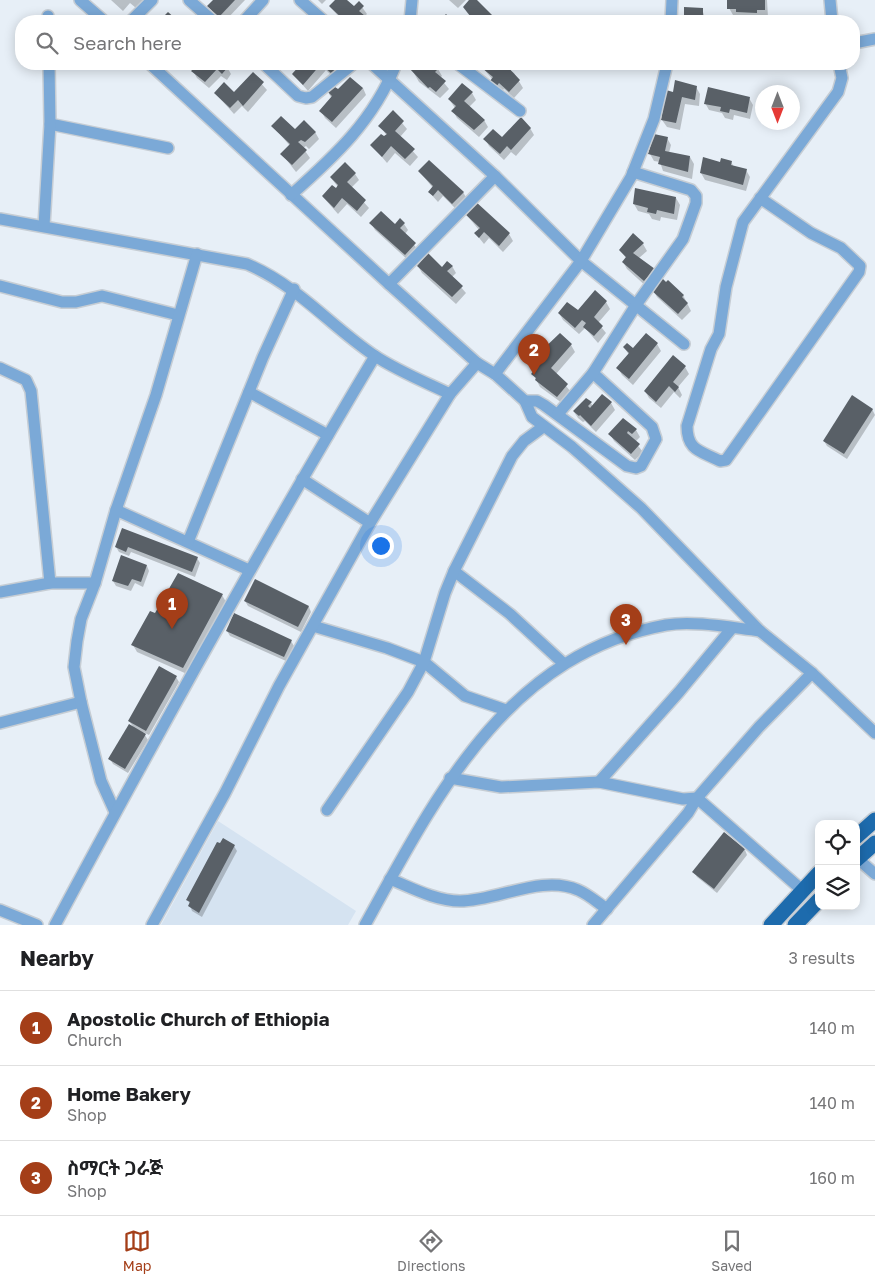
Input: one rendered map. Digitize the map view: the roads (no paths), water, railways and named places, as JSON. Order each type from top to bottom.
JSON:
[{"type":"main road","points":[[860,833],[875,820]]},
{"type":"main road","points":[[860,857],[875,843]]},
{"type":"main road","points":[[771,925],[815,877]]},
{"type":"main road","points":[[794,925],[815,904]]},
{"type":"street","points":[[80,0],[97,15]]},
{"type":"street","points":[[137,15],[152,0]]},
{"type":"street","points":[[189,0],[206,15]]},
{"type":"street","points":[[249,15],[263,0]]},
{"type":"street","points":[[300,0],[317,15]]},
{"type":"street","points":[[411,15],[412,0]]},
{"type":"street","points":[[671,15],[672,0]]},
{"type":"street","points":[[830,0],[831,15]]},
{"type":"street","points":[[860,42],[875,39]]},
{"type":"street","points":[[44,226],[50,124],[49,70]]},
{"type":"street","points":[[156,70],[389,284],[477,363],[495,374],[525,401],[532,417],[543,427],[572,447],[641,508],[760,631],[812,672],[875,733]]},
{"type":"street","points":[[270,70],[298,96],[306,98],[312,96],[345,70]]},
{"type":"street","points":[[379,70],[495,176],[581,261],[684,344]]},
{"type":"street","points":[[291,195],[338,153],[376,105],[394,70]]},
{"type":"street","points":[[466,70],[520,111]]},
{"type":"street","points":[[495,374],[581,261],[633,172],[654,119],[666,70]]},
{"type":"street","points":[[760,198],[811,234],[841,248],[860,266],[860,272],[726,460],[720,461],[692,447],[687,439],[687,426],[711,349],[719,334],[735,249],[743,222],[760,198],[838,92],[842,78],[840,70]]},
{"type":"street","points":[[50,124],[168,148]]},
{"type":"street","points":[[558,414],[593,373],[636,305],[683,240],[696,203],[696,196],[691,190],[633,172]]},
{"type":"street","points":[[389,284],[495,176]]},
{"type":"street","points":[[0,219],[247,264],[268,273],[294,289],[375,356],[450,394]]},
{"type":"street","points":[[115,812],[101,781],[80,702],[74,667],[77,641],[81,620],[95,583],[116,510],[156,395],[197,254]]},
{"type":"street","points":[[0,286],[62,302],[76,302],[102,296],[178,315]]},
{"type":"street","points":[[188,542],[249,392],[294,289]]},
{"type":"street","points":[[55,925],[115,812],[249,570],[375,356]]},
{"type":"street","points":[[152,925],[225,793],[258,725],[370,523],[450,394],[477,363]]},
{"type":"street","points":[[0,368],[26,380],[31,391],[50,583]]},
{"type":"street","points":[[525,401],[537,401],[558,414],[626,466],[636,468],[641,466],[656,439],[652,426],[593,373]]},
{"type":"street","points":[[249,392],[328,435]]},
{"type":"street","points":[[327,810],[408,692],[424,662],[454,571],[512,456],[524,441],[543,427]]},
{"type":"street","points":[[302,479],[370,523]]},
{"type":"street","points":[[116,510],[249,570]]},
{"type":"street","points":[[454,571],[510,614],[563,663]]},
{"type":"street","points":[[0,592],[50,583],[95,583]]},
{"type":"street","points":[[365,925],[450,778],[506,710],[563,663],[619,637],[668,625],[760,631]]},
{"type":"street","points":[[313,626],[387,648],[424,662],[465,696],[506,710]]},
{"type":"street","points":[[599,782],[680,692],[732,628]]},
{"type":"street","points":[[593,925],[688,813],[697,798],[759,727],[812,672]]},
{"type":"street","points":[[0,723],[80,702]]},
{"type":"street","points":[[450,778],[502,787],[599,782],[683,798],[697,798],[802,890]]},
{"type":"street","points":[[860,862],[875,874]]},
{"type":"street","points":[[390,879],[434,896],[460,901],[557,885],[578,890],[607,909]]},
{"type":"street","points":[[0,910],[37,925]]},
{"type":"place","name":"Home Bakery","points":[[534,375]]},
{"type":"place","name":"Apostolic Church of Ethiopia","points":[[172,629]]},
{"type":"place","name":"ስማርት ጋራጅ","points":[[626,645]]}]
